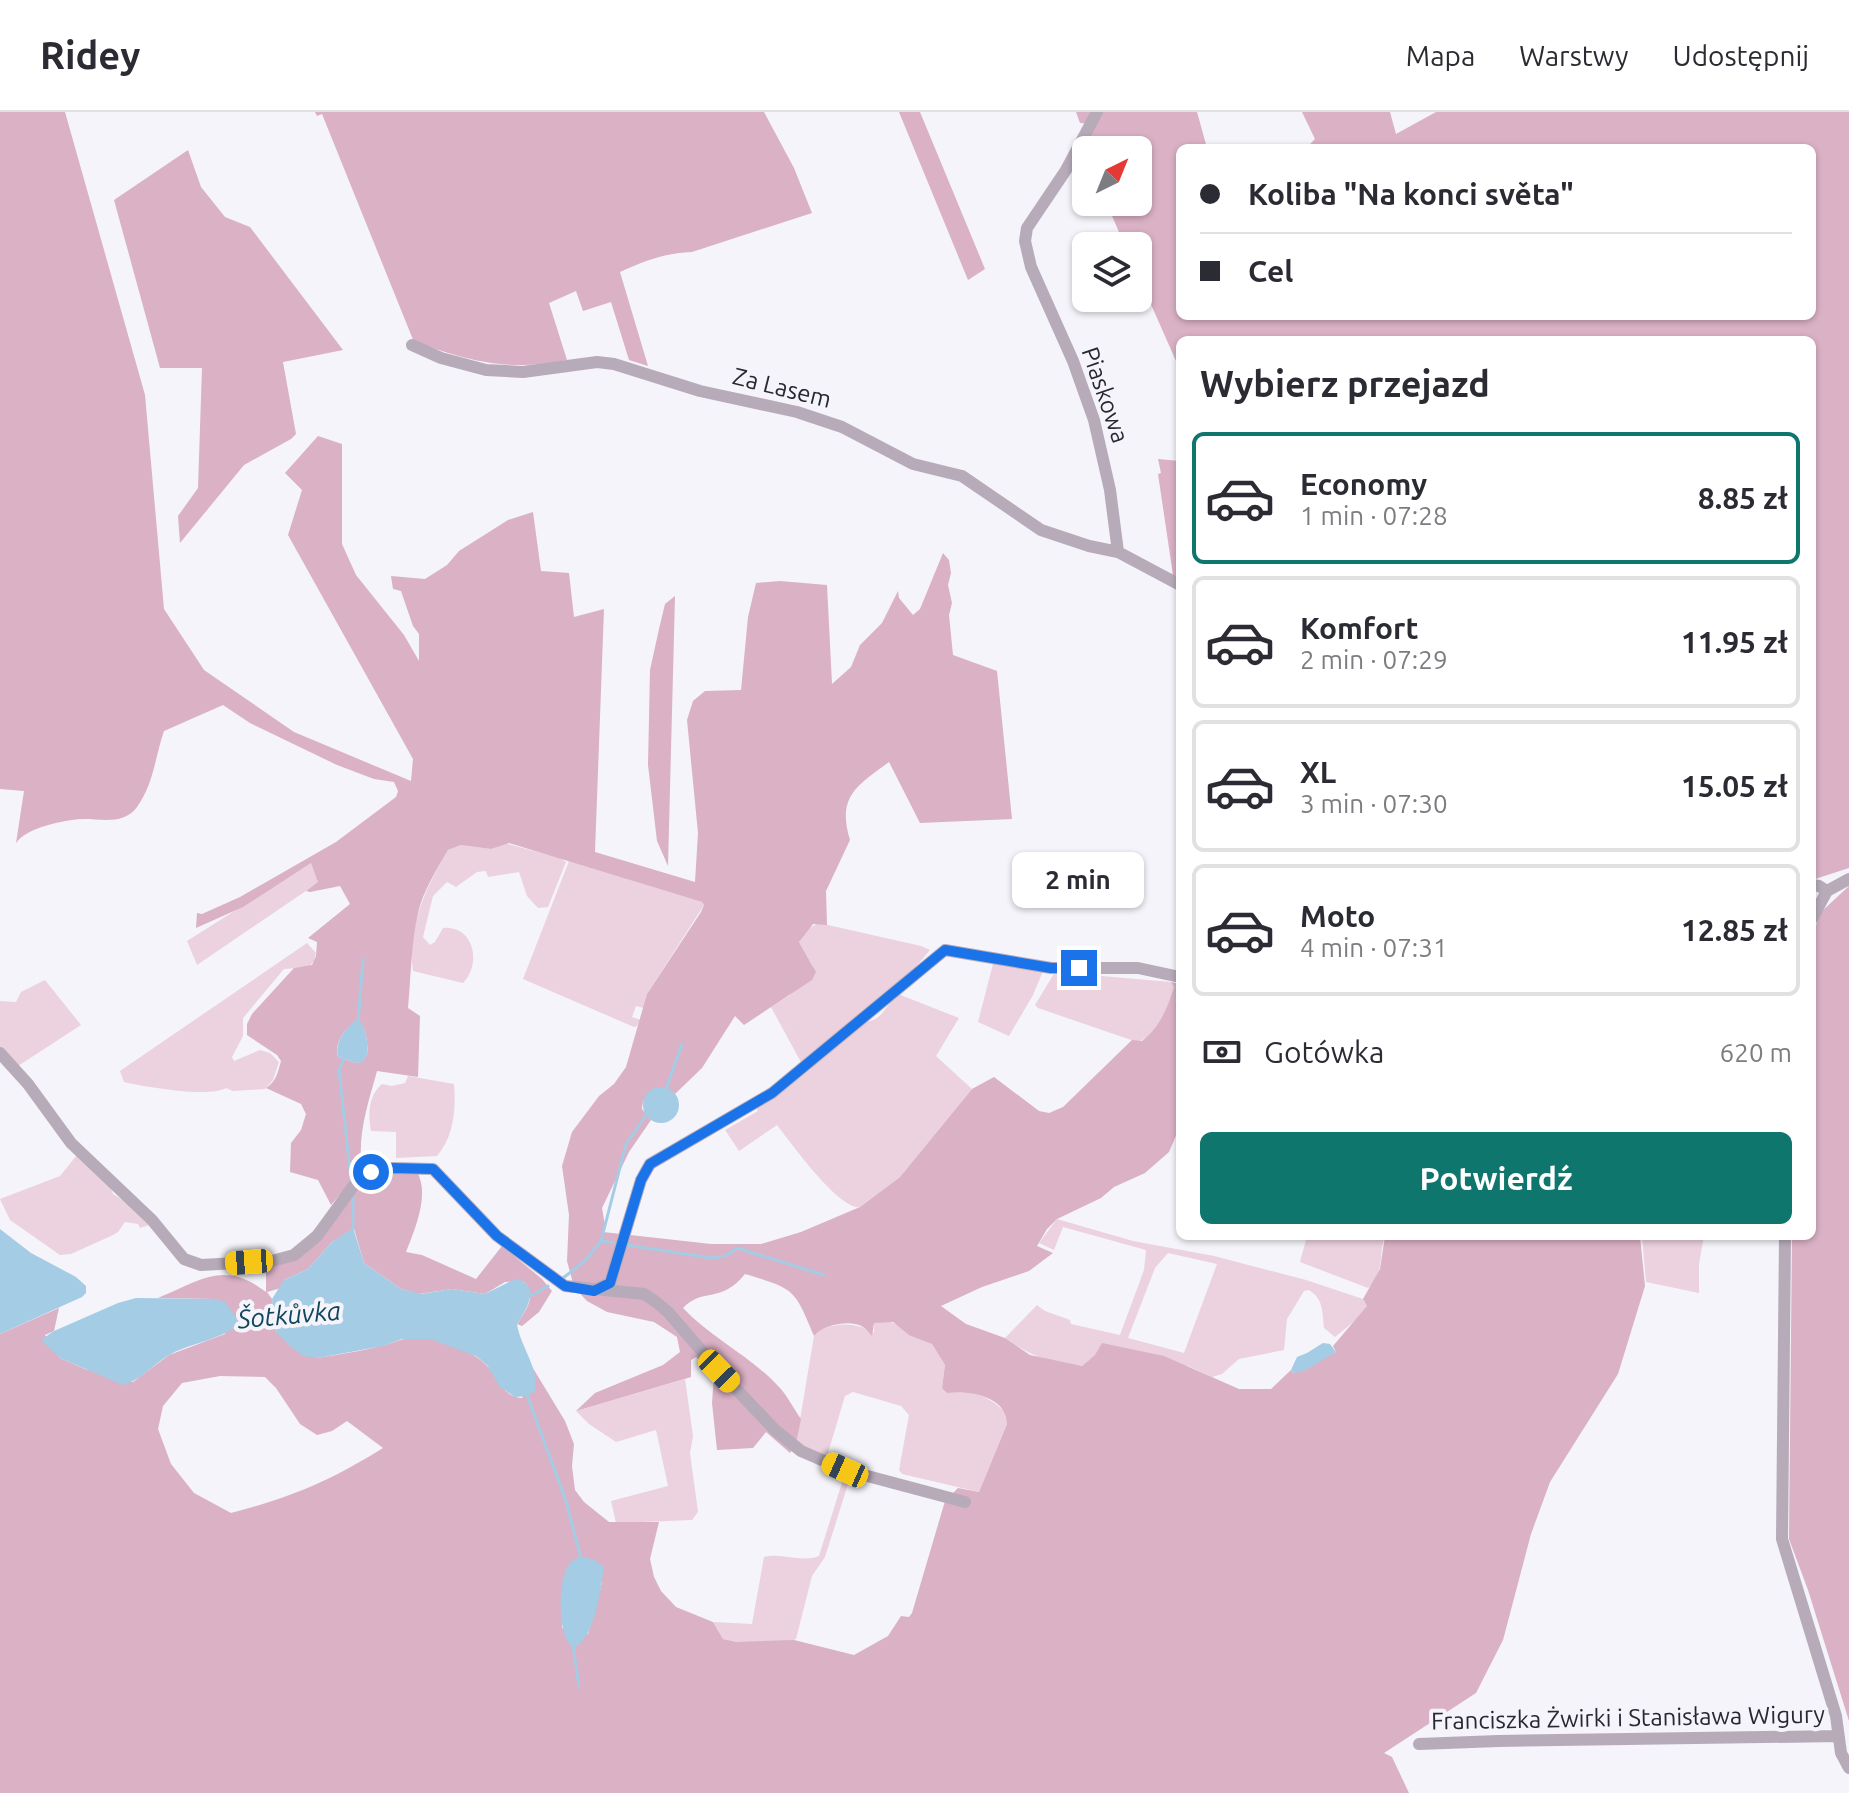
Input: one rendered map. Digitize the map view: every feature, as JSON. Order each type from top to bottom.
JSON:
[{"type":"street","name":"Piaskowa","points":[[1097,112],[1066,170],[1027,228],[1025,241],[1031,267],[1081,382],[1094,420],[1110,490],[1118,552]]},
{"type":"street","name":"Za Lasem","points":[[412,345],[441,358],[486,370],[523,372],[597,362],[614,364],[700,391],[808,415],[842,427],[913,464],[962,476],[1041,530],[1118,552]]},
{"type":"street","points":[[1118,552],[1176,583]]},
{"type":"street","points":[[1816,912],[1827,891],[1849,879]]},
{"type":"street","points":[[1816,886],[1827,891]]},
{"type":"street","points":[[594,1291],[610,1283],[641,1180],[650,1164],[772,1093],[945,950],[1051,968],[1138,968],[1176,976]]},
{"type":"street","points":[[0,1053],[28,1084],[71,1143],[152,1220],[184,1259],[201,1265],[272,1261],[294,1255],[317,1236],[357,1181],[371,1172],[391,1168],[433,1169],[497,1236],[565,1286],[644,1294],[656,1302],[775,1430],[801,1451],[845,1470],[965,1502]]},
{"type":"street","name":"Franciszka Żwirki i Stanisława Wigury","points":[[1785,1240],[1782,1539],[1836,1716],[1841,1753],[1849,1768]]},
{"type":"street","name":"Franciszka Żwirki i Stanisława Wigury","points":[[1419,1744],[1838,1736]]},
{"type":"shaded area","points":[[0,112],[65,112],[145,395],[164,609],[204,670],[294,732],[411,781],[413,759],[288,535],[302,490],[285,473],[318,436],[342,444],[342,544],[356,575],[404,635],[419,661],[419,634],[413,626],[401,591],[393,589],[391,576],[425,579],[447,565],[459,551],[508,520],[533,512],[541,571],[569,573],[574,617],[604,609],[595,852],[695,882],[698,833],[687,720],[693,701],[705,691],[741,690],[748,617],[756,583],[780,581],[827,585],[832,684],[851,667],[860,645],[882,623],[898,591],[899,598],[913,615],[920,609],[943,553],[949,560],[951,573],[948,585],[952,603],[949,615],[953,655],[997,671],[1012,819],[920,823],[889,762],[859,786],[852,794],[846,813],[850,840],[826,891],[827,925],[813,924],[799,942],[816,972],[812,980],[744,1025],[735,1016],[702,1068],[675,1094],[667,1088],[647,1096],[642,1109],[651,1120],[629,1152],[602,1208],[603,1232],[711,1244],[761,1244],[801,1232],[860,1207],[900,1177],[972,1089],[994,1077],[1039,1111],[1049,1113],[1063,1107],[1132,1040],[1142,1041],[1148,1036],[1166,1010],[1174,987],[1171,982],[1176,983],[1176,1135],[1169,1152],[1145,1173],[1057,1219],[1037,1246],[1053,1253],[1029,1271],[982,1287],[941,1306],[966,1324],[1005,1338],[1030,1355],[1082,1366],[1095,1355],[1102,1343],[1164,1356],[1239,1389],[1271,1389],[1291,1370],[1294,1373],[1336,1352],[1333,1346],[1367,1306],[1363,1299],[1380,1269],[1384,1240],[1640,1240],[1645,1286],[1618,1374],[1550,1482],[1531,1534],[1503,1640],[1476,1693],[1384,1753],[1392,1757],[1409,1793],[0,1793],[0,1334],[59,1308],[54,1331],[45,1335],[60,1358],[85,1369],[133,1382],[169,1355],[225,1334],[216,1299],[158,1298],[200,1280],[225,1275],[251,1282],[266,1292],[266,1266],[283,1263],[356,1186],[375,1174],[417,1172],[421,1181],[420,1212],[406,1252],[422,1255],[476,1279],[502,1246],[552,1291],[539,1312],[522,1326],[517,1324],[530,1297],[523,1281],[505,1282],[485,1294],[452,1289],[419,1294],[401,1289],[364,1263],[354,1229],[332,1242],[308,1269],[284,1280],[281,1288],[267,1292],[272,1299],[276,1332],[318,1358],[411,1338],[442,1341],[476,1357],[508,1393],[522,1398],[534,1373],[528,1360],[565,1421],[574,1444],[572,1466],[575,1490],[584,1502],[609,1522],[659,1522],[650,1559],[661,1591],[676,1607],[713,1622],[723,1639],[737,1642],[794,1640],[854,1655],[888,1636],[901,1616],[909,1617],[912,1613],[945,1501],[958,1488],[979,1492],[1007,1424],[1001,1407],[994,1401],[975,1394],[947,1393],[942,1388],[945,1365],[932,1344],[909,1335],[893,1322],[874,1323],[872,1336],[863,1327],[844,1323],[823,1329],[814,1336],[802,1308],[791,1293],[774,1283],[745,1274],[728,1289],[698,1298],[683,1308],[769,1377],[786,1395],[801,1419],[796,1444],[790,1453],[766,1432],[753,1448],[717,1450],[712,1403],[714,1375],[696,1357],[691,1360],[691,1377],[576,1411],[595,1393],[663,1365],[680,1352],[677,1337],[654,1322],[607,1312],[587,1301],[574,1287],[567,1261],[569,1215],[562,1166],[572,1132],[626,1067],[647,994],[701,912],[702,902],[509,843],[491,849],[461,845],[448,850],[423,897],[414,936],[408,1008],[420,1016],[418,1077],[377,1071],[362,1132],[362,1169],[331,1205],[318,1180],[290,1172],[291,1143],[301,1130],[306,1114],[301,1104],[266,1088],[278,1073],[281,1061],[247,1035],[247,1024],[252,1014],[294,968],[312,965],[317,942],[308,938],[350,904],[340,886],[306,891],[318,882],[311,863],[243,907],[196,928],[197,913],[202,914],[240,897],[336,842],[396,797],[398,791],[394,782],[374,779],[337,765],[250,723],[223,705],[164,731],[147,789],[137,807],[124,817],[58,822],[34,830],[16,843],[24,791],[0,789]],"holes":[[[357,1020],[367,1040],[368,1053],[363,1061],[356,1063],[338,1057],[337,1046],[342,1036]],[[220,1376],[265,1377],[300,1424],[317,1435],[332,1431],[347,1421],[383,1448],[310,1487],[231,1513],[194,1493],[171,1464],[158,1429],[163,1406],[182,1383]],[[564,1581],[602,1583],[588,1634],[562,1628]]]},
{"type":"shaded area","points":[[315,112],[764,112],[794,168],[812,213],[692,252],[655,258],[620,272],[648,366],[629,360],[611,302],[583,311],[576,291],[549,303],[567,360],[525,365],[489,363],[414,342],[322,114],[317,116]]},
{"type":"shaded area","points":[[899,112],[920,112],[985,269],[968,280]]},
{"type":"shaded area","points":[[1076,112],[1197,112],[1206,144],[1176,144],[1176,320],[1816,320],[1816,144],[1310,144],[1315,139],[1302,112],[1390,112],[1396,134],[1436,112],[1849,112],[1849,868],[1816,879],[1816,336],[1176,336],[1176,361],[1152,307],[1152,232],[1119,232],[1112,216],[1152,216],[1152,136],[1089,136],[1094,124],[1080,123]]},
{"type":"shaded area","points":[[188,150],[201,187],[225,217],[250,227],[343,350],[283,362],[296,434],[244,465],[180,543],[178,516],[198,488],[202,368],[160,368],[114,200]]},
{"type":"shaded area","points":[[1158,459],[1176,461],[1176,577],[1173,575],[1158,474],[1161,473]]},
{"type":"shaded area","points":[[675,596],[668,866],[657,841],[648,765],[650,670],[665,604]]},
{"type":"shaded area","points":[[504,843],[566,862],[548,907],[538,908],[527,896],[519,872],[488,877],[486,871],[477,872],[456,887],[447,882],[433,896],[423,937],[430,945],[443,928],[462,933],[472,947],[469,975],[463,983],[413,971],[415,923],[448,850],[461,845],[491,849]]},
{"type":"shaded area","points":[[569,861],[704,905],[647,994],[644,1008],[636,1006],[632,1017],[641,1020],[637,1026],[523,979]]},
{"type":"shaded area","points":[[311,863],[319,882],[197,965],[187,941]]},
{"type":"shaded area","points":[[1849,886],[1849,1721],[1789,1539],[1792,1240],[1816,1240],[1816,925],[1821,912]]},
{"type":"shaded area","points":[[819,923],[930,950],[913,970],[802,1064],[771,1007],[790,995],[813,966],[799,942],[807,929]]},
{"type":"shaded area","points":[[307,943],[316,953],[309,967],[284,969],[243,1018],[243,1036],[232,1057],[234,1061],[260,1050],[270,1053],[279,1062],[273,1080],[265,1089],[233,1091],[226,1088],[192,1092],[124,1082],[120,1071]]},
{"type":"shaded area","points":[[993,964],[1043,971],[1009,1036],[978,1022]]},
{"type":"shaded area","points":[[1055,972],[1171,982],[1174,987],[1157,1027],[1137,1042],[1038,1008],[1035,1005]]},
{"type":"shaded area","points":[[45,980],[81,1025],[18,1066],[0,1050],[0,1001],[16,1002],[21,992]]},
{"type":"shaded area","points":[[898,994],[959,1018],[936,1056],[972,1089],[900,1177],[860,1207],[851,1205],[829,1188],[777,1125],[739,1151],[725,1130],[758,1111],[756,1107],[865,1022],[876,1018]]},
{"type":"shaded area","points":[[408,1076],[454,1084],[453,1122],[437,1156],[396,1158],[396,1132],[371,1131],[370,1106],[377,1089],[382,1084],[392,1086],[405,1083]]},
{"type":"shaded area","points":[[77,1155],[111,1188],[113,1194],[139,1210],[149,1225],[140,1228],[138,1224],[125,1222],[113,1235],[71,1254],[60,1255],[10,1220],[0,1199],[60,1176]]},
{"type":"shaded area","points":[[1057,1219],[1133,1241],[1214,1256],[1306,1280],[1363,1299],[1367,1306],[1335,1337],[1324,1328],[1317,1298],[1309,1290],[1304,1291],[1287,1319],[1284,1350],[1239,1359],[1222,1374],[1212,1377],[1188,1366],[1095,1355],[1082,1366],[1060,1363],[1041,1358],[1005,1338],[1037,1305],[1070,1320],[1071,1324],[1120,1335],[1144,1270],[1146,1250],[1063,1227],[1054,1250],[1039,1243]],"holes":[[[1168,1253],[1217,1264],[1184,1353],[1128,1338],[1155,1268]]]},
{"type":"shaded area","points":[[1306,1240],[1384,1240],[1379,1271],[1368,1288],[1300,1262]]},
{"type":"shaded area","points":[[1642,1240],[1703,1240],[1699,1293],[1646,1282]]},
{"type":"shaded area","points":[[886,1321],[932,1344],[945,1365],[942,1388],[978,1395],[1007,1414],[1007,1424],[979,1492],[902,1474],[899,1470],[909,1415],[901,1406],[853,1392],[845,1396],[825,1456],[796,1444],[817,1331],[846,1324],[874,1333],[874,1323]]},
{"type":"shaded area","points":[[685,1379],[693,1436],[690,1453],[698,1512],[692,1520],[616,1523],[611,1501],[668,1486],[656,1430],[616,1442],[576,1411]]},
{"type":"shaded area","points":[[844,1476],[850,1478],[825,1557],[812,1576],[796,1639],[760,1644],[723,1639],[713,1622],[752,1624],[764,1557],[819,1556]]},
{"type":"water","points":[[357,1019],[365,1030],[368,1053],[363,1062],[356,1063],[338,1057],[337,1051],[342,1036]]},
{"type":"water","points":[[661,1087],[674,1092],[679,1105],[674,1118],[661,1123],[648,1118],[643,1105],[648,1092]]},
{"type":"water","points":[[353,1228],[364,1263],[401,1289],[421,1294],[452,1289],[485,1294],[515,1279],[523,1281],[530,1288],[530,1298],[517,1324],[535,1374],[535,1391],[528,1396],[515,1397],[500,1387],[487,1365],[476,1356],[430,1339],[402,1339],[383,1346],[318,1358],[303,1356],[291,1347],[276,1332],[272,1299],[284,1280],[308,1269],[332,1242]]},
{"type":"water","points":[[0,1229],[31,1253],[76,1277],[86,1286],[86,1293],[0,1334]]},
{"type":"water","points":[[136,1298],[216,1299],[225,1302],[240,1323],[225,1333],[171,1354],[123,1385],[60,1358],[43,1342],[42,1339],[54,1331]]},
{"type":"water","points":[[1323,1343],[1330,1344],[1336,1352],[1304,1371],[1294,1373],[1291,1370],[1297,1357]]},
{"type":"water","points":[[581,1556],[604,1567],[592,1624],[581,1643],[573,1648],[564,1632],[561,1594],[566,1571],[571,1562]]},
{"type":"waterway","points":[[358,1023],[363,959]]},
{"type":"waterway","points":[[666,1089],[682,1044]]},
{"type":"waterway","points":[[345,1056],[339,1070],[351,1179]]},
{"type":"waterway","points":[[601,1241],[626,1144],[647,1114]]},
{"type":"waterway","points":[[353,1196],[353,1228]]},
{"type":"waterway","name":"Šotkůvka","points":[[563,1278],[585,1261],[601,1241],[615,1243]]},
{"type":"waterway","name":"Šotkůvka","points":[[627,1245],[711,1258],[726,1256],[737,1248],[824,1275]]},
{"type":"waterway","name":"Šotkůvka","points":[[530,1296],[548,1286]]},
{"type":"waterway","name":"Šotkůvka","points":[[238,1322],[277,1314]]},
{"type":"waterway","points":[[527,1395],[566,1501],[581,1558]]},
{"type":"waterway","points":[[573,1646],[579,1686]]},
{"type":"route","points":[[371,1172],[391,1168],[433,1169],[497,1236],[526,1259],[565,1286],[594,1291],[610,1283],[641,1180],[650,1164],[772,1093],[945,950],[1051,968],[1079,968]]}]
